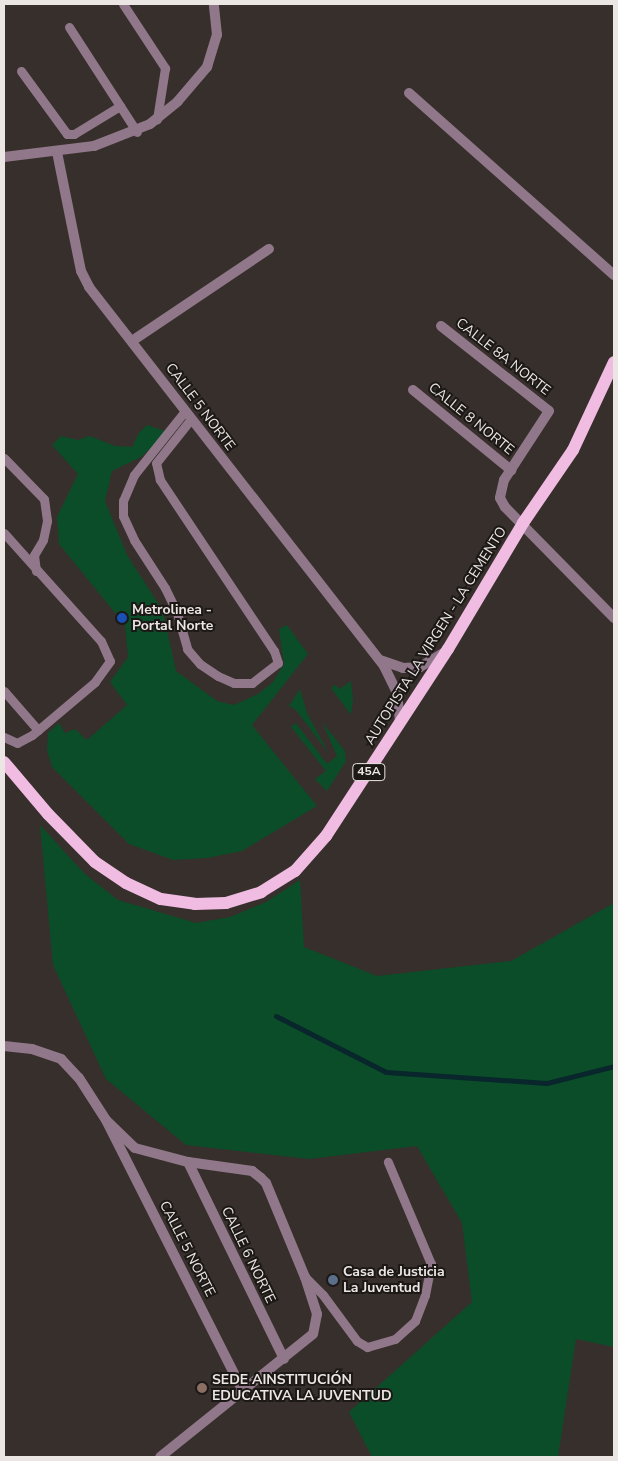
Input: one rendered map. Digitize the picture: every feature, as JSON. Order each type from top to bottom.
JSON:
[{"type":"main road","name":"AUTOPISTA LA VIRGEN - LA CEMENTO","points":[[4,762],[95,862],[126,883],[161,899],[195,904],[226,904],[261,892],[295,871],[326,836],[448,649],[524,523],[573,450],[614,362]]},
{"type":"street","points":[[4,157],[94,146],[137,132],[157,119],[178,101],[207,67],[217,35],[214,4]]},
{"type":"street","points":[[409,93],[614,275]]},
{"type":"street","name":"CALLE 5 NORTE","points":[[57,152],[81,271],[89,287],[392,679],[400,708],[400,723]]},
{"type":"street","points":[[132,342],[269,249]]},
{"type":"street","name":"CALLE 8A NORTE","points":[[441,326],[548,411],[511,470]]},
{"type":"street","name":"CALLE 8 NORTE","points":[[413,390],[511,470]]},
{"type":"street","points":[[511,470],[500,498],[505,507],[524,523],[614,618]]},
{"type":"street","points":[[373,656],[387,664],[420,667],[435,660],[448,649]]},
{"type":"street","points":[[4,1046],[32,1049],[61,1059],[79,1078],[106,1120],[135,1148],[188,1162],[252,1171],[266,1183],[305,1277],[317,1314],[316,1329],[284,1359],[160,1457]]},
{"type":"street","name":"CALLE 5 NORTE","points":[[106,1120],[243,1390]]},
{"type":"street","name":"CALLE 6 NORTE","points":[[188,1162],[284,1359]]},
{"type":"lane","points":[[123,4],[165,68],[157,119]]},
{"type":"lane","points":[[69,27],[137,132]]},
{"type":"lane","points":[[21,71],[67,134],[74,134],[120,106]]},
{"type":"lane","points":[[185,411],[134,475],[123,501],[123,516],[134,540],[165,588],[177,613],[187,649],[200,664],[218,676],[234,683],[252,683],[278,663],[274,652],[160,480],[156,464],[191,419]]},
{"type":"lane","points":[[4,458],[44,499],[47,521],[43,540],[34,555],[36,571]]},
{"type":"lane","points":[[4,533],[36,571],[101,641],[110,661],[95,682],[38,730],[17,743],[4,737]]},
{"type":"lane","points":[[4,691],[38,730]]},
{"type":"lane","points":[[305,1277],[323,1295],[357,1341],[366,1348],[395,1339],[415,1321],[425,1295],[430,1264],[388,1162]]},
{"type":"green space","points":[[147,425],[168,432],[141,457],[112,471],[105,501],[127,555],[163,611],[176,671],[217,701],[234,705],[258,694],[273,682],[284,664],[279,629],[287,625],[308,654],[252,725],[317,806],[242,851],[207,858],[173,860],[129,844],[52,767],[47,750],[48,733],[59,723],[65,733],[75,729],[87,740],[127,705],[110,682],[128,657],[125,625],[59,544],[57,517],[78,474],[52,445],[61,436],[78,440],[90,436],[115,446],[132,447],[139,433]]},
{"type":"green space","points":[[351,681],[353,699],[351,715],[331,688],[335,685],[340,689]]},
{"type":"green space","points":[[300,689],[307,713],[329,754],[296,710],[289,706]]},
{"type":"green space","points":[[322,722],[345,751],[346,761],[327,791],[315,779],[326,771],[291,727],[296,723],[327,764],[337,756]]},
{"type":"green space","points":[[40,825],[85,874],[118,900],[196,923],[230,917],[266,902],[300,880],[304,947],[377,976],[511,961],[614,903],[614,1347],[576,1339],[558,1457],[372,1457],[349,1412],[472,1302],[462,1223],[417,1146],[309,1159],[186,1145],[106,1079],[53,965]]},
{"type":"waterway","points":[[276,1016],[386,1072],[547,1083],[614,1066]]},
{"type":"place","name":"Metrolinea - Portal Norte","points":[[122,618]]},
{"type":"place","name":"Casa de Justicia La Juventud","points":[[333,1280]]},
{"type":"place","name":"SEDE AINSTITUCIÓN EDUCATIVA LA JUVENTUD","points":[[202,1388]]}]
